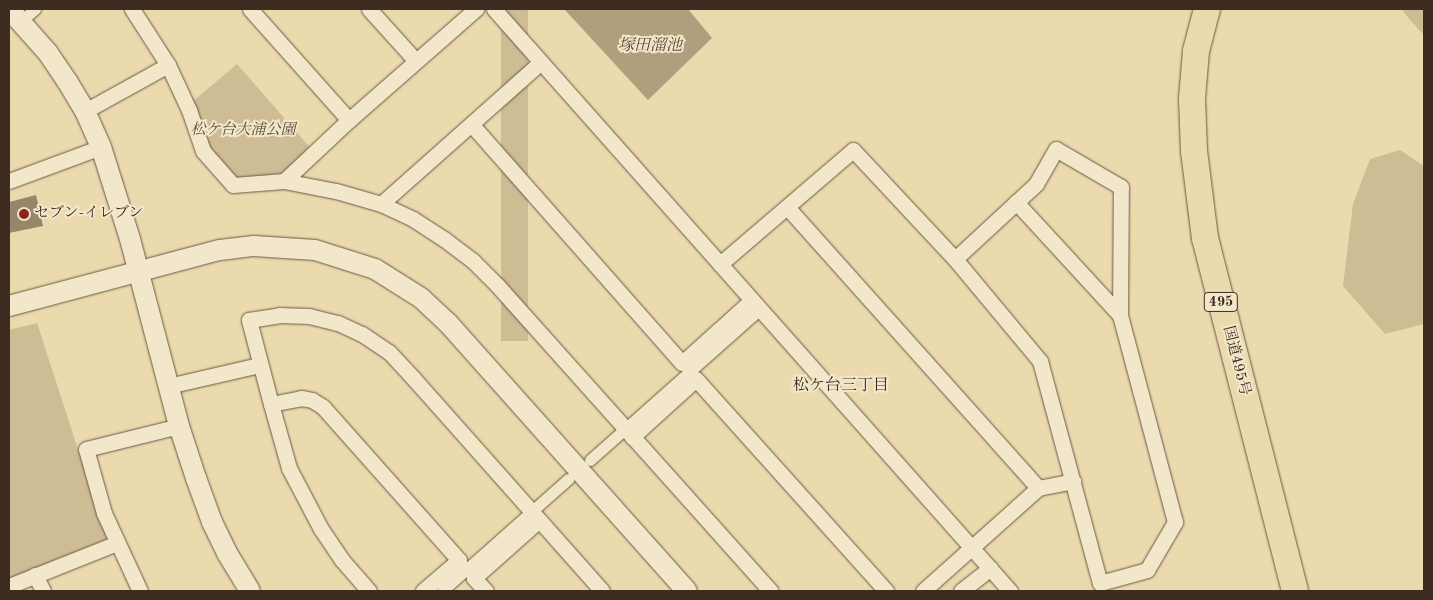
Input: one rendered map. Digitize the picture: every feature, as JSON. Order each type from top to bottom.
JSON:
[{"type":"highway","name":"国道495号","points":[[1207,9],[1196,51],[1192,99],[1194,151],[1205,238],[1295,591]]},
{"type":"street","points":[[132,9],[168,65],[189,110],[203,151],[233,185],[284,182],[336,191],[381,204],[413,219],[473,261],[498,285],[628,433],[771,591]]},
{"type":"street","points":[[250,9],[349,120]]},
{"type":"street","points":[[369,9],[416,61]]},
{"type":"street","points":[[284,182],[349,120],[476,9]]},
{"type":"street","points":[[494,9],[1010,591]]},
{"type":"street","points":[[19,12],[85,110],[101,147],[112,176],[139,272],[179,426],[212,522],[226,552],[250,591]]},
{"type":"street","points":[[381,204],[541,62]]},
{"type":"street","points":[[85,110],[168,65]]},
{"type":"street","points":[[472,125],[682,363],[756,304]]},
{"type":"street","points":[[9,181],[101,147]]},
{"type":"street","points":[[720,264],[853,150],[955,259],[1040,361],[1100,583],[1147,570],[1175,522],[1120,314],[1121,187],[1056,149],[1036,184],[955,259]]},
{"type":"street","points":[[1016,202],[1120,314]]},
{"type":"street","points":[[787,207],[1038,488]]},
{"type":"street","points":[[9,306],[220,250],[254,246],[315,250],[346,258],[375,269],[421,298],[448,323],[687,591]]},
{"type":"street","points":[[628,433],[756,304]]},
{"type":"street","points":[[369,591],[342,560],[321,529],[289,468],[259,365],[249,320],[279,315],[309,316],[338,323],[362,334],[389,352],[602,591]]},
{"type":"street","points":[[168,386],[259,365]]},
{"type":"street","points":[[590,460],[628,433],[696,379],[886,591]]},
{"type":"street","points":[[271,404],[301,398],[312,400],[322,407],[459,560],[423,591]]},
{"type":"street","points":[[140,591],[104,513],[86,449],[179,426]]},
{"type":"street","points":[[486,591],[474,578],[568,480]]},
{"type":"street","points":[[923,591],[1038,488],[1073,482]]},
{"type":"street","points":[[442,591],[535,515]]},
{"type":"street","points":[[9,586],[117,543]]},
{"type":"street","points":[[961,591],[990,568]]},
{"type":"street","points":[[35,576],[43,591]]},
{"type":"green space","points":[[501,9],[528,9],[528,341],[501,341]]},
{"type":"green space","points":[[1402,9],[1424,9],[1424,35],[1409,19]]},
{"type":"green space","name":"松ケ台大浦公園","points":[[237,64],[313,151],[283,179],[234,182],[206,149],[191,103]]},
{"type":"green space","points":[[1400,150],[1424,166],[1424,324],[1385,334],[1343,286],[1353,204],[1370,159]]},
{"type":"green space","points":[[37,323],[108,542],[9,579],[9,330]]},
{"type":"water","name":"塚田溜池","points":[[564,9],[688,9],[712,38],[648,100]]},
{"type":"building","name":"セブン-イレブン","points":[[36,195],[43,226],[9,233],[9,202]]},
{"type":"place","name":"セブン-イレブン","points":[[24,214]]},
{"type":"district","name":"松ケ台三丁目","points":[[841,386]]}]
